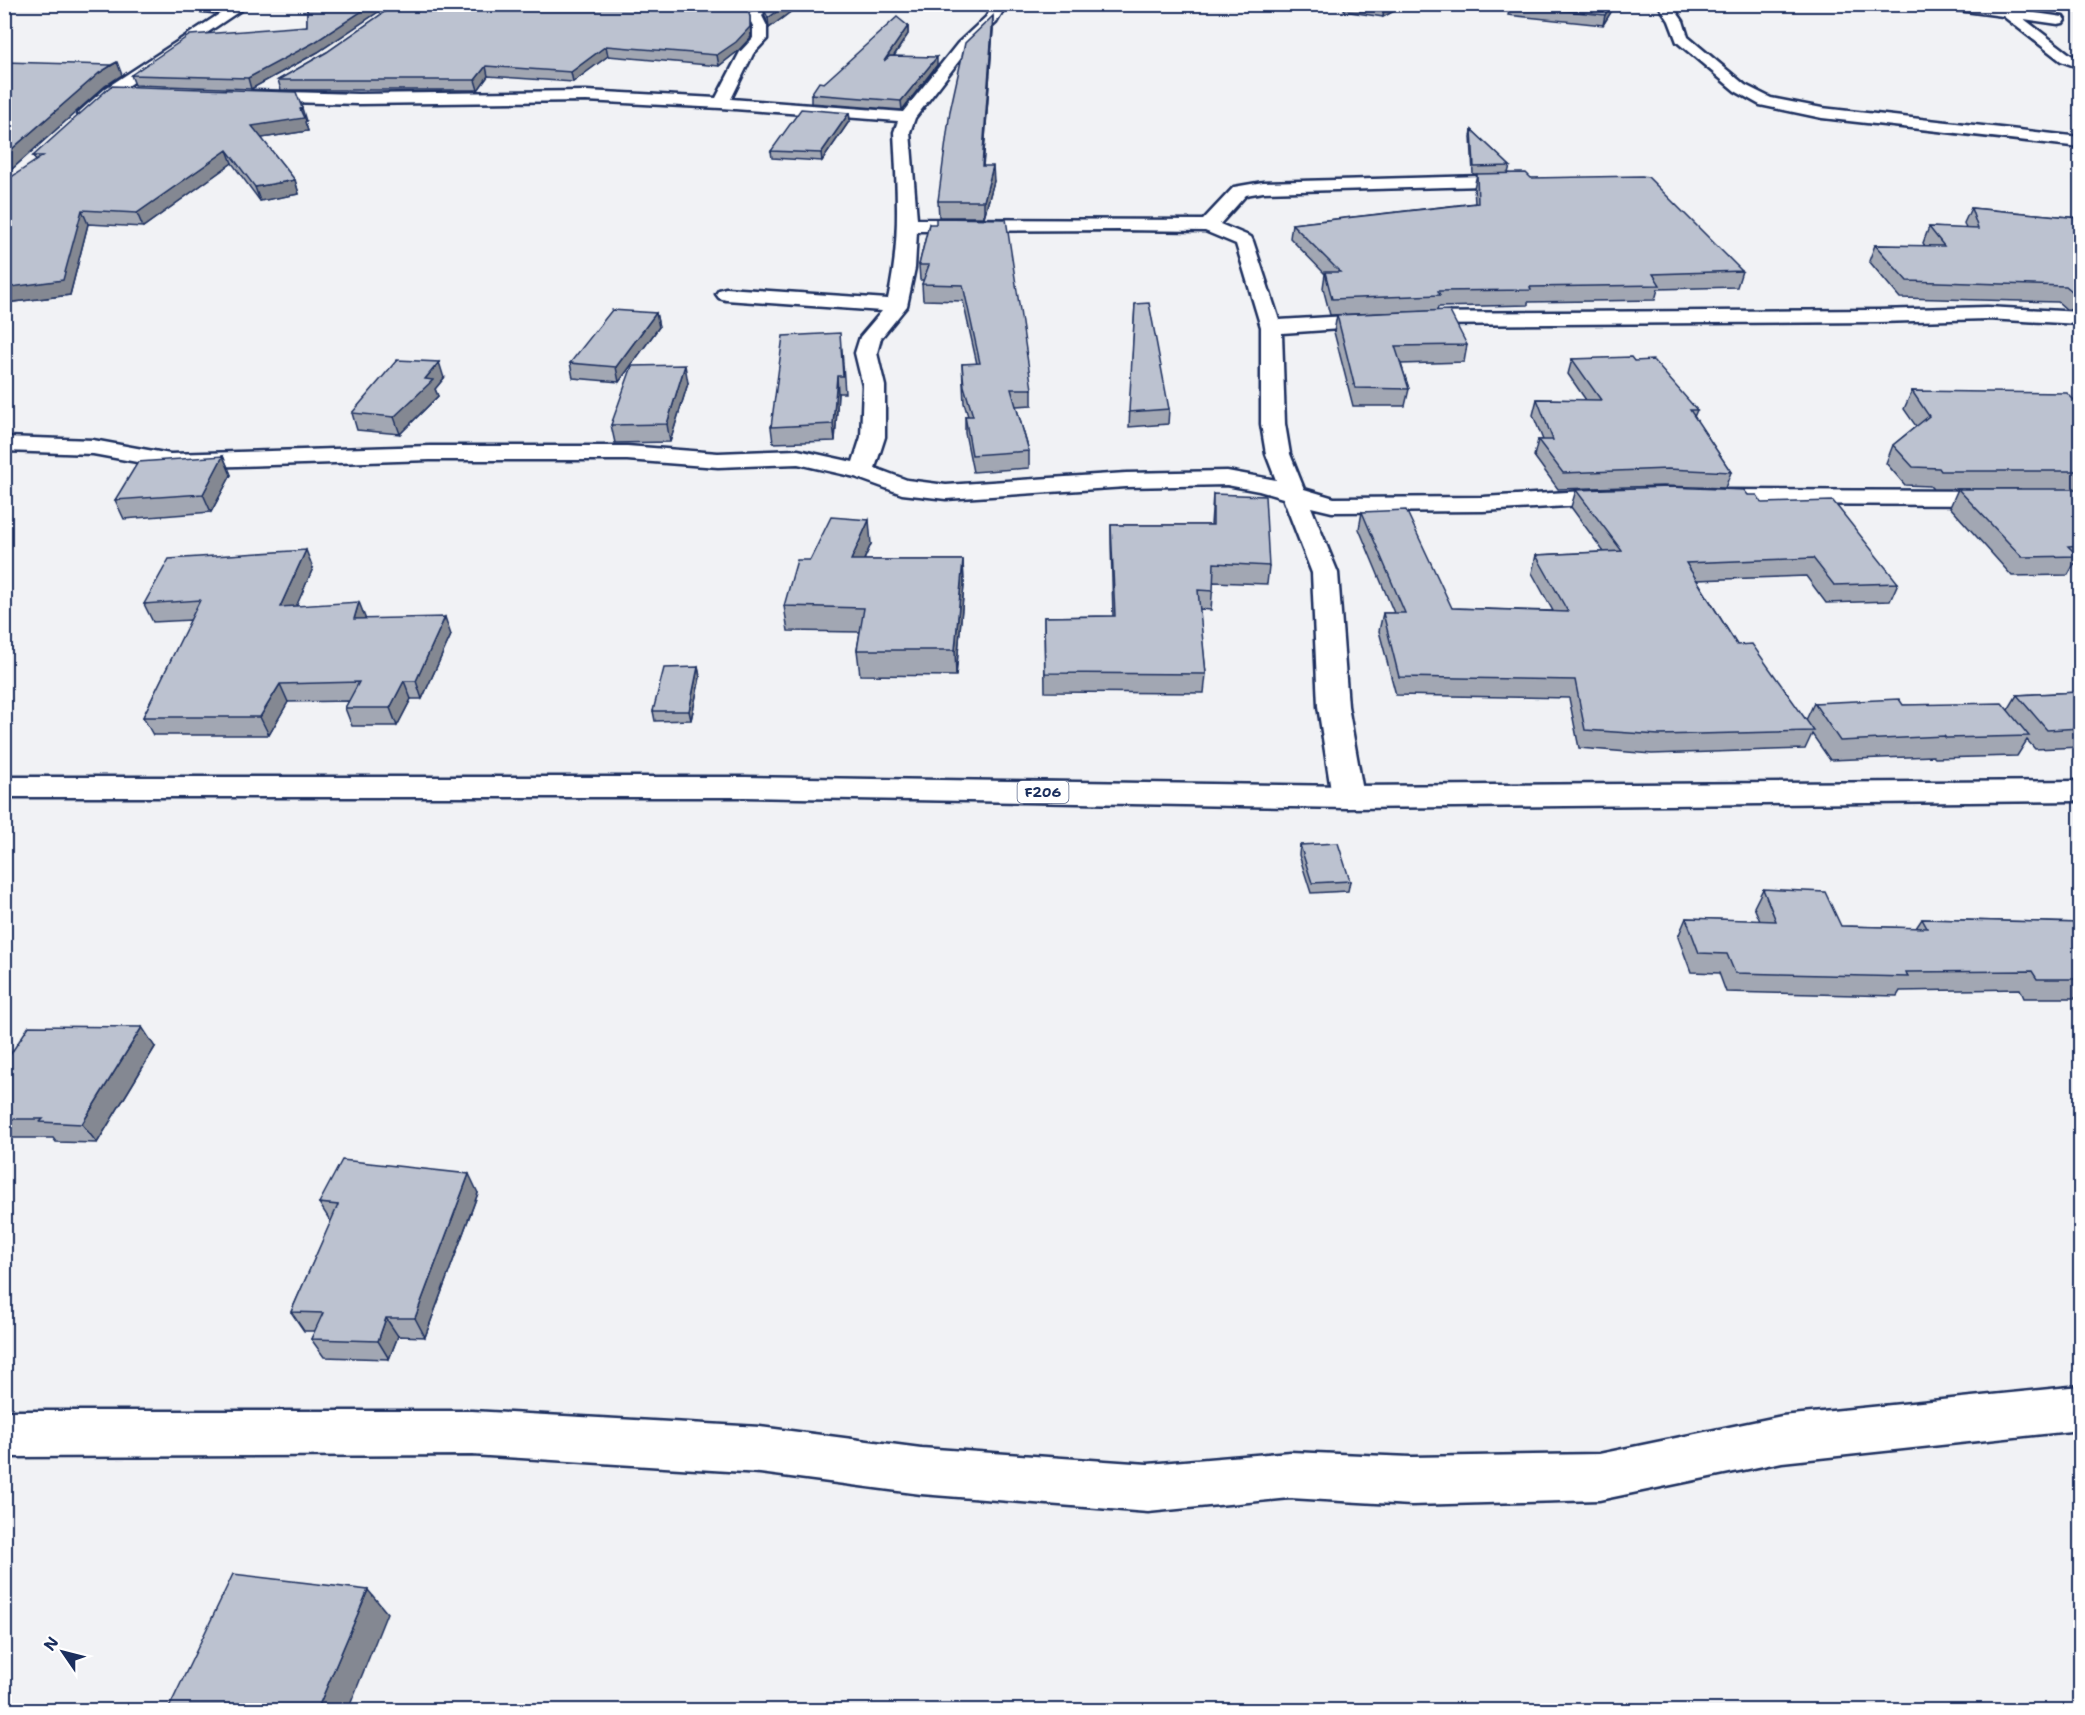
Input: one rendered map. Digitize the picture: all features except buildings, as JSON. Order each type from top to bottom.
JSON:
[{"type":"street","points":[[78,121],[111,91],[234,10],[177,4]]},
{"type":"street","points":[[721,103],[747,52],[760,39],[760,26],[755,16],[765,4]]},
{"type":"street","points":[[862,471],[873,437],[874,386],[866,353],[871,337],[897,306],[906,268],[908,225],[902,132],[907,117],[963,46],[991,20],[1001,4]]},
{"type":"street","points":[[1664,4],[1676,21],[1682,39],[1740,88],[1766,102],[1822,114],[2080,142]]},
{"type":"street","points":[[1942,4],[2058,21]]},
{"type":"street","points":[[2008,14],[2066,58],[2080,64]]},
{"type":"street","points":[[274,85],[248,96],[358,99],[586,96],[721,103],[907,117]]},
{"type":"street","points":[[111,91],[139,93]]},
{"type":"street","points":[[1208,226],[1240,191],[1263,187],[1541,180]]},
{"type":"street","points":[[908,225],[1208,226],[1244,241],[1271,327],[1273,424],[1278,454],[1325,573],[1333,706],[1348,797]]},
{"type":"street","points":[[726,294],[897,306]]},
{"type":"street","points":[[1271,327],[1399,319],[1878,316],[1987,312],[2080,318]]},
{"type":"street","points":[[4,444],[93,447],[170,461],[430,453],[627,453],[718,460],[798,457],[862,471],[902,487],[946,492],[1126,480],[1227,478],[1292,492],[1332,505],[1483,504],[1641,496]]},
{"type":"street","points":[[1695,496],[2080,498]]},
{"type":"street","name":"F206","points":[[4,787],[745,787],[1348,797],[2080,791]]},
{"type":"street","points":[[4,1434],[472,1433],[760,1450],[921,1471],[1149,1488],[1290,1475],[1411,1481],[1599,1477],[1782,1439],[2080,1408]]}]
